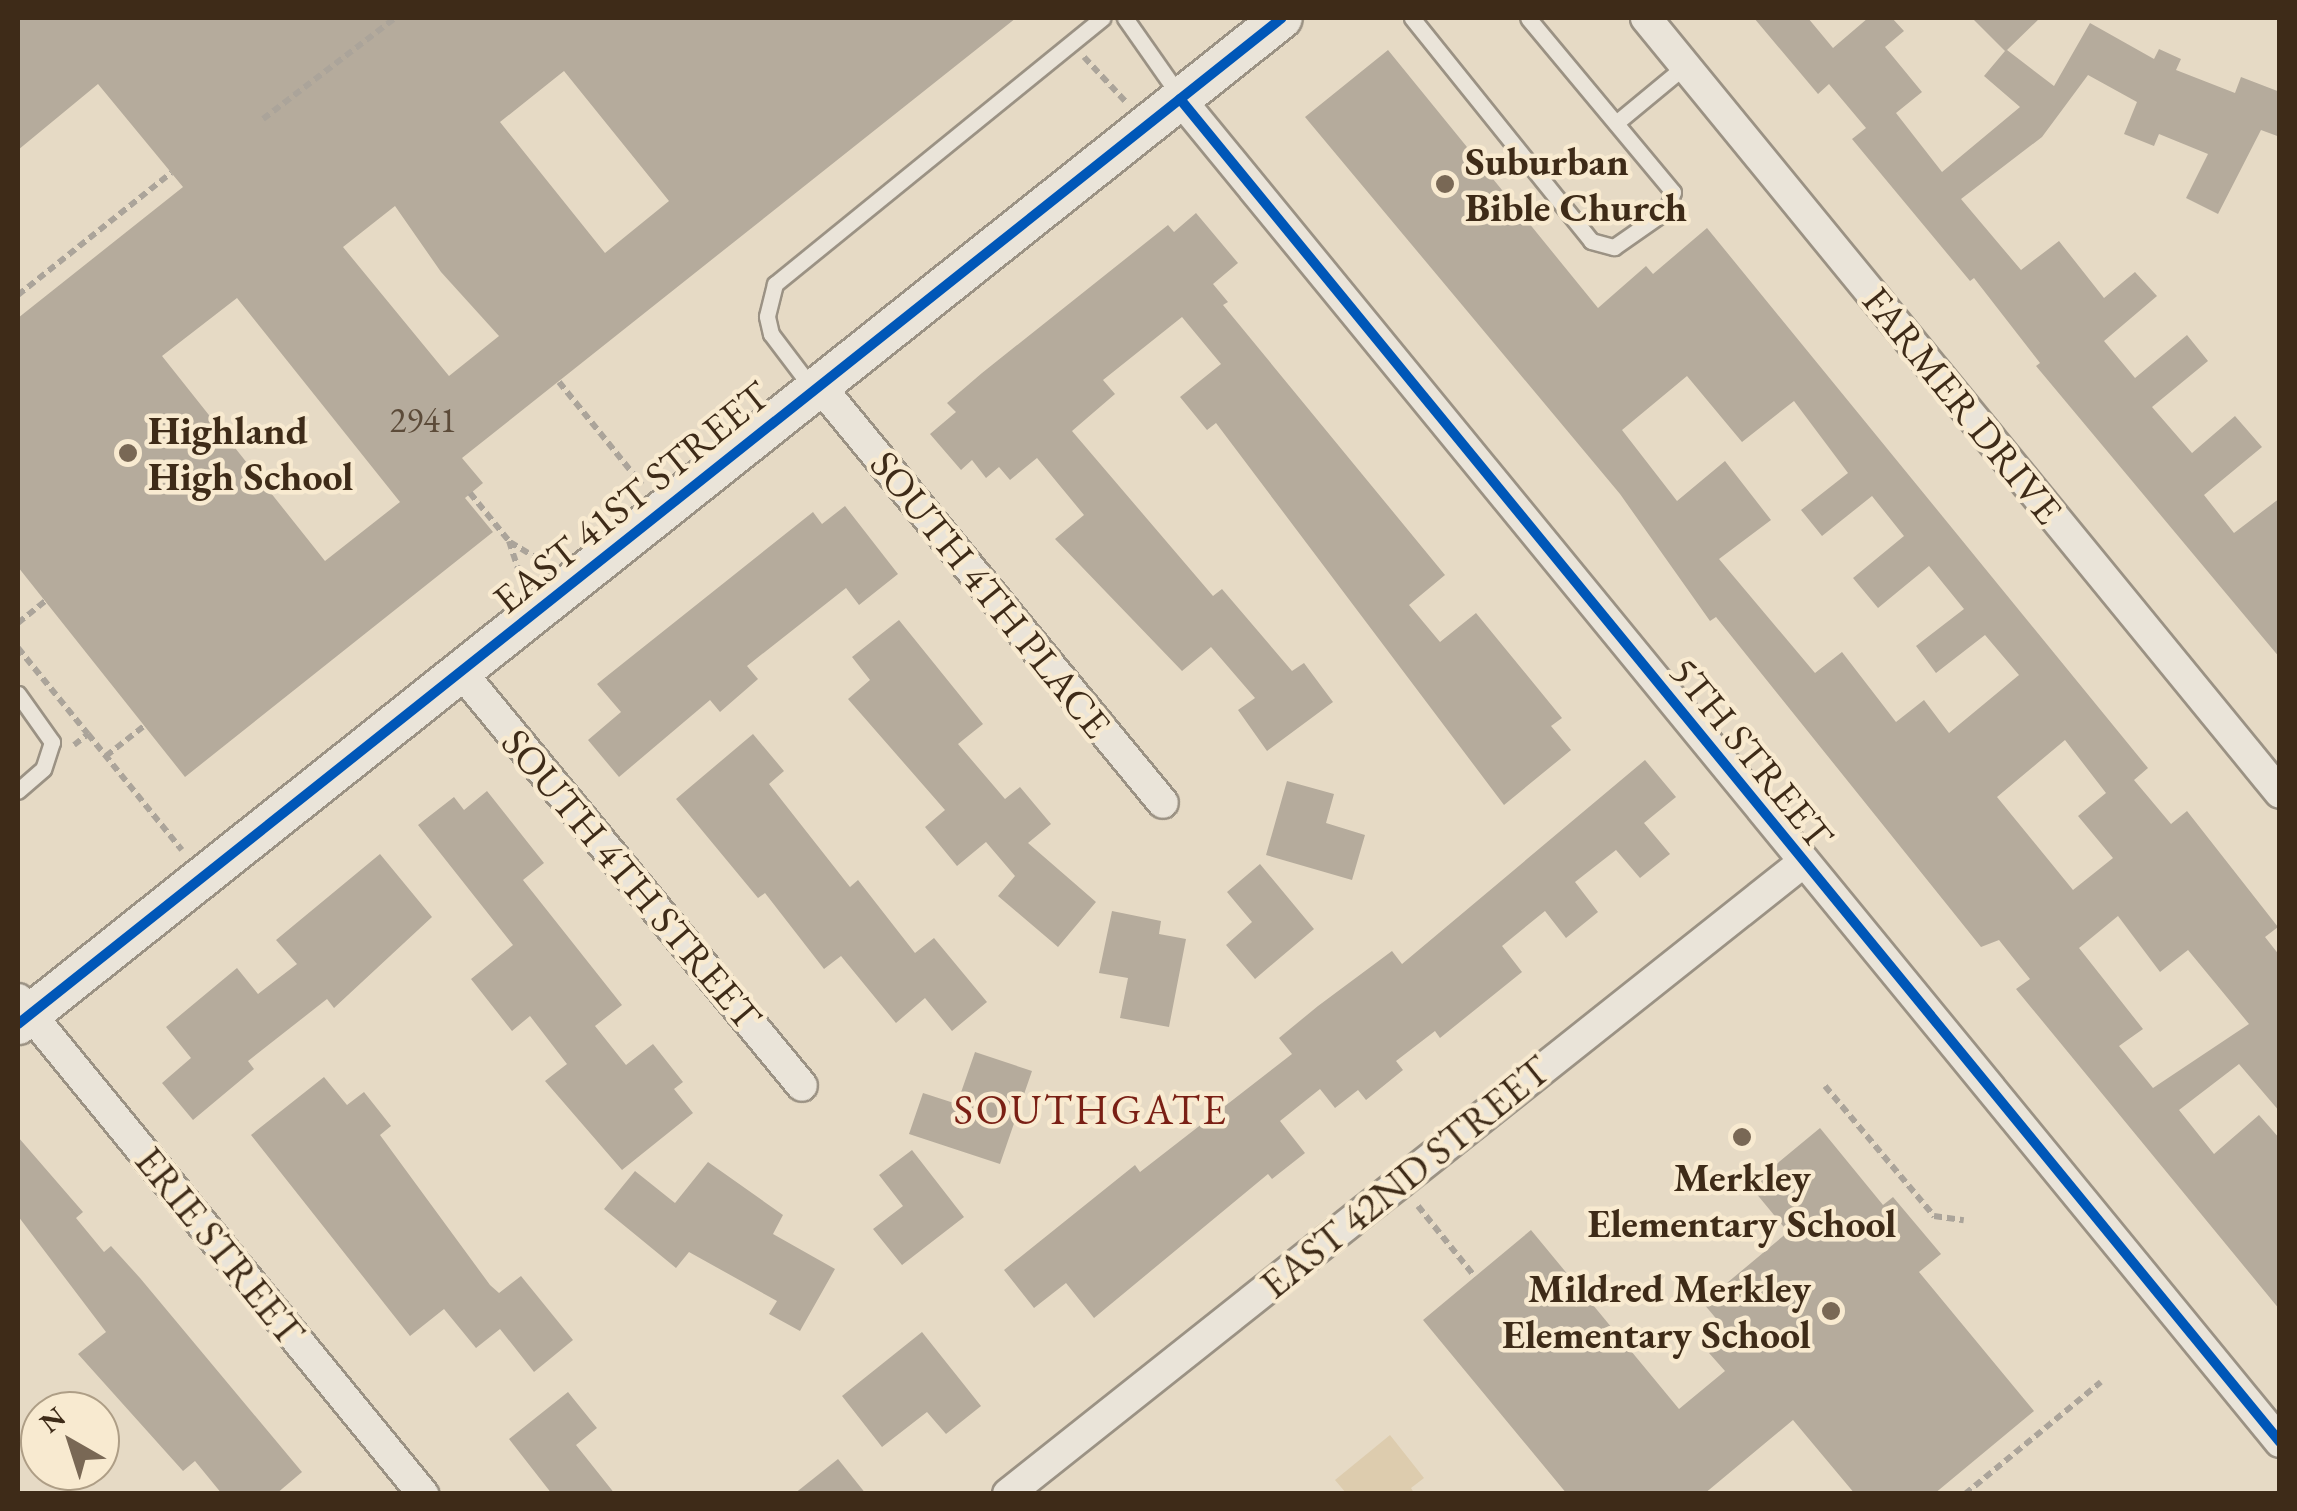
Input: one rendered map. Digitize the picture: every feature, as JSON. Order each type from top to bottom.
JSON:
[{"type":"street","name":"EAST 41ST STREET","points":[[22,1012],[461,672],[1282,18]]},
{"type":"street","name":"FARMER DRIVE","points":[[1646,18],[2280,793]]},
{"type":"street","name":"5TH STREET","points":[[1180,98],[1802,863],[2280,1442]]},
{"type":"street","name":"SOUTH 4TH PLACE","points":[[816,387],[1163,803]]},
{"type":"street","name":"SOUTH 4TH STREET","points":[[461,672],[802,1086]]},
{"type":"street","name":"EAST 42ND STREET","points":[[1008,1494],[1802,863]]},
{"type":"street","name":"ERIE STREET","points":[[22,1012],[423,1494]]},
{"type":"lane","points":[[816,387],[771,334],[767,316],[776,284],[1102,18]]},
{"type":"lane","points":[[1124,18],[1180,98]]},
{"type":"lane","points":[[1412,18],[1591,241],[1614,248],[1667,210],[1673,192],[1528,18]]},
{"type":"lane","points":[[1616,123],[1685,66]]},
{"type":"lane","points":[[18,694],[52,742],[43,769],[18,790]]},
{"type":"path","points":[[263,119],[395,18]]},
{"type":"path","points":[[18,296],[172,173]]},
{"type":"path","points":[[559,382],[642,486]]},
{"type":"path","points":[[470,494],[509,541],[545,562]]},
{"type":"path","points":[[509,541],[522,581]]},
{"type":"path","points":[[18,622],[44,600]]},
{"type":"path","points":[[18,648],[183,852]]},
{"type":"path","points":[[106,756],[144,726]]},
{"type":"path","points":[[43,769],[88,734]]},
{"type":"path","points":[[1825,1086],[1934,1216],[1964,1220]]},
{"type":"path","points":[[1398,1182],[1476,1277]]},
{"type":"path","points":[[1965,1494],[2101,1382]]},
{"type":"shaded area","points":[[1390,1435],[1424,1478],[1411,1488],[1414,1493],[1346,1493],[1335,1480]]},
{"type":"building","points":[[18,18],[1016,18],[462,458],[483,483],[465,498],[493,532],[185,777],[18,567],[18,318],[183,187],[98,84],[18,150]],"holes":[[[564,71],[669,201],[605,253],[500,122]],[[395,206],[441,272],[499,336],[449,376],[343,247]],[[237,298],[400,502],[325,561],[162,356]]]},
{"type":"building","points":[[1754,18],[1808,18],[1833,48],[1868,18],[1892,18],[1904,31],[1885,47],[1922,92],[1896,113],[1942,172],[2020,107],[1984,76],[2005,51],[1972,18],[2040,18],[2007,50],[2054,86],[2090,23],[2154,59],[2159,49],[2181,59],[2176,70],[2235,93],[2241,77],[2280,92],[2280,137],[2261,130],[2218,214],[2186,198],[2208,154],[2159,134],[2154,146],[2124,134],[2137,102],[2088,75],[2042,137],[1961,199],[2021,270],[2059,241],[2104,298],[2135,272],[2157,296],[2104,341],[2135,378],[2187,335],[2208,361],[2152,407],[2192,453],[2235,416],[2262,447],[2204,495],[2234,533],[2280,498],[2280,658],[2036,366],[2040,363],[1974,278],[1970,281],[1852,139],[1866,128],[1829,84],[1818,94]]},
{"type":"building","points":[[1388,50],[1598,308],[1646,266],[1653,274],[1707,228],[2148,768],[2134,780],[2171,824],[2187,811],[2278,927],[2265,937],[2280,956],[2280,1112],[2239,1064],[2179,1110],[2214,1154],[2259,1115],[2280,1139],[2280,1310],[2016,989],[2030,979],[1999,940],[1981,947],[1716,617],[1710,621],[1620,494],[1305,117]],"holes":[[[1687,376],[1742,442],[1794,401],[1848,473],[1801,510],[1822,536],[1872,496],[1904,536],[1853,578],[1878,608],[1929,566],[1964,609],[1916,646],[1936,673],[1985,635],[2019,675],[1949,733],[1924,700],[1896,722],[1842,652],[1815,673],[1719,559],[1771,520],[1725,461],[1677,501],[1622,430]],[[2065,740],[2106,793],[2078,816],[2113,858],[2073,890],[1997,797]],[[2118,916],[2160,972],[2188,950],[2249,1024],[2153,1088],[2119,1046],[2143,1029],[2079,948]]]},
{"type":"building","points":[[1196,213],[1238,263],[1213,284],[1228,302],[1223,305],[1445,575],[1409,605],[1440,642],[1476,613],[1562,718],[1551,726],[1571,750],[1504,805],[1216,423],[1207,430],[1180,397],[1221,364],[1182,317],[1103,380],[1115,394],[1072,431],[1213,596],[1222,589],[1292,671],[1304,663],[1333,702],[1267,751],[1238,710],[1255,698],[1211,647],[1182,671],[1055,539],[1084,515],[1037,458],[1010,480],[999,467],[986,478],[972,460],[961,470],[930,434],[956,412],[947,403],[982,373],[1168,225],[1174,232]]},
{"type":"building","points":[[845,506],[898,574],[859,605],[846,588],[747,666],[758,679],[720,712],[710,700],[619,777],[588,740],[621,712],[597,684],[813,512],[822,524]]},
{"type":"building","points":[[899,620],[983,724],[958,744],[1005,799],[1020,787],[1051,824],[1028,843],[1096,902],[1058,947],[998,896],[1015,876],[986,842],[957,866],[925,827],[945,810],[848,699],[870,680],[852,657]]},
{"type":"building","points":[[753,734],[784,771],[769,784],[850,887],[858,880],[915,953],[934,938],[987,1002],[952,1031],[925,998],[896,1023],[841,956],[824,969],[765,893],[758,898],[676,799]]},
{"type":"building","points":[[1645,760],[1676,797],[1644,823],[1670,854],[1640,878],[1616,850],[1575,882],[1598,912],[1566,938],[1545,911],[1502,946],[1522,972],[1440,1038],[1435,1031],[1396,1061],[1403,1070],[1366,1100],[1358,1090],[1335,1108],[1320,1089],[1280,1121],[1305,1153],[1272,1179],[1268,1174],[1094,1318],[1066,1283],[1034,1308],[1004,1270],[1135,1165],[1140,1172],[1292,1054],[1279,1038],[1318,1006],[1392,951],[1402,964]]},
{"type":"building","points":[[1287,781],[1334,794],[1326,823],[1365,835],[1352,880],[1266,855]]},
{"type":"building","points":[[487,791],[544,863],[523,880],[622,1005],[595,1026],[626,1065],[653,1044],[683,1082],[674,1089],[693,1113],[622,1170],[545,1081],[567,1064],[530,1016],[512,1031],[471,979],[513,945],[418,825],[454,797],[464,810]]},
{"type":"building","points":[[380,854],[432,917],[334,1008],[327,999],[248,1061],[254,1069],[193,1120],[162,1083],[191,1058],[166,1027],[237,968],[258,994],[297,964],[276,940]]},
{"type":"building","points":[[1260,864],[1314,929],[1255,979],[1226,945],[1252,922],[1227,892]]},
{"type":"building","points":[[1112,911],[1161,921],[1159,934],[1186,939],[1169,1027],[1120,1018],[1128,978],[1099,973]]},
{"type":"building","points":[[975,1052],[1032,1071],[1000,1164],[909,1134],[923,1093],[957,1104]]},
{"type":"building","points":[[324,1077],[347,1105],[364,1092],[391,1126],[380,1135],[490,1285],[499,1293],[521,1276],[573,1340],[534,1372],[500,1329],[476,1348],[444,1309],[410,1336],[251,1135]]},
{"type":"building","name":"Mildred Merkley Elementary School","points":[[1820,1128],[1883,1205],[1893,1197],[1941,1254],[1919,1272],[2034,1411],[1934,1494],[1855,1494],[1793,1420],[1704,1494],[1567,1494],[1423,1320],[1531,1230],[1679,1409],[1725,1371],[1709,1353],[1730,1335],[1703,1303],[1788,1232],[1750,1186]]},
{"type":"building","points":[[18,1137],[83,1212],[76,1218],[104,1252],[111,1246],[140,1278],[302,1472],[276,1494],[222,1494],[195,1461],[183,1471],[120,1401],[120,1391],[111,1391],[78,1354],[106,1332],[18,1216]]},
{"type":"building","points":[[912,1150],[964,1217],[902,1265],[873,1229],[903,1206],[879,1175]]},
{"type":"building","points":[[708,1162],[783,1215],[773,1234],[835,1269],[800,1331],[769,1314],[777,1301],[689,1252],[676,1268],[604,1209],[635,1171],[675,1203]]},
{"type":"building","points":[[922,1332],[981,1406],[946,1434],[927,1412],[882,1447],[842,1396]]},
{"type":"building","points":[[568,1392],[597,1428],[576,1445],[615,1494],[552,1494],[509,1439]]},
{"type":"building","points":[[838,1459],[866,1494],[794,1494]]},
{"type":"cycle path","points":[[18,1024],[1282,18]]},
{"type":"cycle path","points":[[1180,99],[2280,1442]]},
{"type":"place","name":"Suburban Bible Church","points":[[1445,184]]},
{"type":"place","name":"Highland High School","points":[[128,453]]},
{"type":"place","name":"Merkley Elementary School","points":[[1742,1137]]},
{"type":"place","name":"Mildred Merkley Elementary School","points":[[1831,1311]]},
{"type":"district","name":"SOUTHGATE","points":[[1091,1110]]}]
